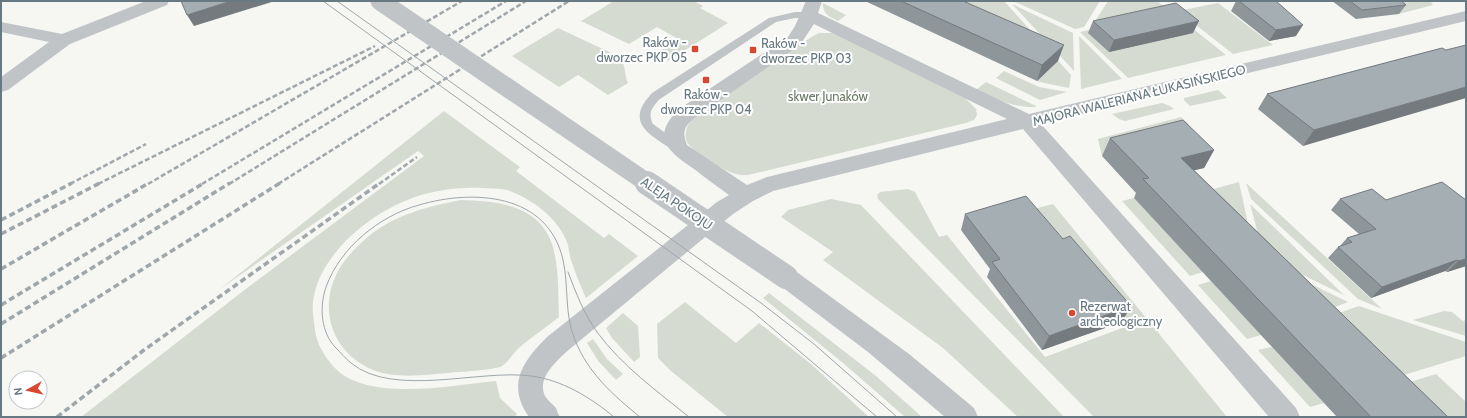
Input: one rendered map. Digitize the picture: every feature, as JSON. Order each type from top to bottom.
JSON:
[{"type":"street","points":[[1,86],[64,40],[161,1]]},
{"type":"street","name":"ALEJA POKOJU","points":[[380,1],[786,277],[843,318],[902,364],[964,417]]},
{"type":"street","points":[[746,195],[680,149],[674,140],[674,131],[678,122],[686,114],[794,41],[812,8],[1027,121]]},
{"type":"street","name":"MAJORA WALERIANA ŁUKASIŃSKIEGO","points":[[1286,417],[1027,121],[1466,16]]},
{"type":"street","points":[[1,27],[64,40]]},
{"type":"street","points":[[542,416],[533,401],[529,388],[531,376],[542,359],[561,340],[725,208],[746,195],[767,185],[1027,121]]},
{"type":"lane","points":[[680,149],[652,130],[646,124],[643,116],[649,101],[773,20],[795,15],[812,8]]},
{"type":"green space","points":[[614,1],[694,1],[703,6],[700,8],[728,23],[668,61],[654,55],[678,39],[657,27],[629,44],[581,21]]},
{"type":"green space","points":[[925,1],[1004,1],[1071,75],[1069,88],[1037,81],[1058,61]]},
{"type":"green space","points":[[1013,1],[1100,1],[1084,27],[1075,29]]},
{"type":"green space","points":[[1108,1],[1157,1],[1166,8],[1092,26]]},
{"type":"green space","points":[[1382,1],[1430,1],[1433,5],[1399,14]]},
{"type":"green space","points":[[823,3],[846,15],[838,21],[832,18],[825,12]]},
{"type":"green space","points":[[1218,3],[1273,45],[1233,54],[1178,11]]},
{"type":"green space","points":[[1012,4],[1073,33],[1074,71]]},
{"type":"green space","points":[[1171,11],[1226,55],[1128,78],[1080,32]]},
{"type":"green space","points":[[558,28],[620,57],[628,83],[608,95],[578,75],[559,87],[512,56]]},
{"type":"green space","name":"skwer Junaków","points":[[819,33],[833,33],[840,36],[965,98],[976,109],[977,115],[974,120],[966,123],[748,175],[732,173],[725,170],[690,146],[686,139],[686,132],[688,125],[694,116]]},
{"type":"green space","points":[[1079,36],[1122,79],[1081,89]]},
{"type":"green space","points":[[1004,71],[1039,87],[1067,92],[1040,100],[996,78]]},
{"type":"green space","points":[[986,82],[1036,107],[1012,104],[998,100],[976,90]]},
{"type":"green space","points":[[1218,90],[1227,98],[1190,106],[1184,100],[1184,98]]},
{"type":"green space","points":[[1162,103],[1174,109],[1125,121],[1112,114]]},
{"type":"green space","points":[[444,111],[520,167],[516,171],[604,238],[609,234],[638,256],[586,298],[563,234],[557,225],[540,208],[507,190],[462,188],[442,190],[405,201],[390,208],[360,228],[334,254],[324,269],[317,285],[313,302],[316,337],[322,351],[332,365],[350,379],[366,385],[384,388],[422,389],[496,381],[500,398],[517,414],[515,417],[81,417],[247,288],[424,156],[418,151],[220,289]]},
{"type":"green space","points":[[1181,117],[1189,124],[1170,129],[1178,137],[1102,156],[1098,139]]},
{"type":"green space","points":[[1239,182],[1253,247],[1206,191]]},
{"type":"green space","points":[[1246,183],[1382,309],[1358,299],[1251,199]]},
{"type":"green space","points":[[908,189],[915,192],[939,237],[947,235],[1045,357],[1130,325],[1062,246],[1026,211],[1053,204],[1227,417],[1094,417],[878,199],[877,195],[880,192]]},
{"type":"green space","points":[[1134,198],[1203,272],[1190,276],[1122,201]]},
{"type":"green space","points":[[831,199],[861,205],[1064,417],[1018,417],[943,348],[823,260],[833,252],[781,217],[788,210]]},
{"type":"green space","points":[[461,200],[492,202],[507,205],[521,210],[533,217],[543,227],[550,240],[555,256],[558,279],[559,317],[521,346],[505,364],[492,369],[410,376],[382,373],[359,363],[339,342],[329,316],[331,287],[340,268],[360,244],[389,222],[424,208]]},
{"type":"green space","points":[[1250,204],[1344,295],[1264,256]]},
{"type":"green space","points":[[1278,268],[1348,302],[1323,312]]},
{"type":"green space","points":[[1211,281],[1261,335],[1247,339],[1198,285]]},
{"type":"green space","points":[[769,293],[876,376],[922,417],[905,417],[843,363],[763,298]]},
{"type":"green space","points":[[685,302],[736,343],[759,323],[811,364],[869,417],[728,417],[671,371],[658,358],[657,324]]},
{"type":"green space","points":[[1359,306],[1466,342],[1466,356],[1391,379],[1327,317]]},
{"type":"green space","points":[[1444,311],[1452,312],[1463,321],[1466,320],[1466,336],[1413,320]]},
{"type":"green space","points":[[623,313],[638,326],[640,357],[634,362],[612,338],[606,328]]},
{"type":"green space","points":[[593,339],[607,359],[623,374],[616,380],[599,362],[587,343]]},
{"type":"green space","points":[[1272,347],[1324,403],[1310,407],[1258,350]]},
{"type":"green space","points":[[1436,374],[1466,402],[1466,417],[1429,417],[1397,386]]},
{"type":"building","points":[[181,1],[231,1],[187,15]]},
{"type":"building","points":[[901,1],[963,1],[1064,45],[1042,65]]},
{"type":"building","points":[[1239,1],[1276,1],[1303,25],[1276,30]]},
{"type":"building","points":[[1350,1],[1401,1],[1406,5],[1362,10]]},
{"type":"building","points":[[1176,3],[1199,21],[1114,40],[1093,21]]},
{"type":"building","points":[[1466,45],[1466,87],[1314,130],[1267,94],[1442,48],[1446,50]]},
{"type":"building","points":[[1183,120],[1214,150],[1181,158],[1448,417],[1371,417],[1143,179],[1149,178],[1110,138]]},
{"type":"building","points":[[1442,182],[1466,200],[1466,259],[1457,260],[1382,287],[1338,247],[1352,242],[1347,238],[1376,229],[1340,199],[1372,189],[1386,200]]},
{"type":"building","points":[[1026,196],[1063,239],[1070,236],[1131,306],[1049,336],[992,262],[1000,259],[965,214]]},
{"type":"tram line","points":[[323,1],[752,311],[877,417]]},
{"type":"tram line","points":[[337,1],[761,303],[814,344],[897,417]]},
{"type":"tram line","points":[[614,417],[585,396],[565,385],[531,376],[510,375],[413,381],[390,379],[369,373],[351,363],[336,348],[331,342],[324,327],[322,303],[326,287],[332,273],[351,247],[376,225],[404,210],[419,205],[462,197],[506,201],[525,209],[542,221],[555,238],[565,270],[569,320],[580,352],[602,383],[640,417]]},
{"type":"tram line","points":[[568,272],[588,318],[597,332],[617,356],[640,378],[689,417]]},
{"type":"railway","points":[[148,184],[462,1]]},
{"type":"railway","points":[[202,184],[506,1]]},
{"type":"railway","points":[[229,184],[526,1]]},
{"type":"railway","points":[[278,184],[569,1]]},
{"type":"railway","points":[[100,183],[375,46]]},
{"type":"railway","points":[[70,184],[146,144]]},
{"type":"railway","points":[[379,184],[417,157]]},
{"type":"railway","points":[[1,220],[72,183]]},
{"type":"railway","points":[[1,234],[100,183]]},
{"type":"railway","points":[[1,269],[149,183]]},
{"type":"railway","points":[[1,305],[204,183]]},
{"type":"railway","points":[[1,324],[230,183]]},
{"type":"railway","points":[[1,358],[280,183]]},
{"type":"railway","points":[[57,417],[144,350],[380,183]]},
{"type":"place","name":"Raków - dworzec PKP 05","points":[[695,49]]},
{"type":"place","name":"Raków - dworzec PKP 03","points":[[753,50]]},
{"type":"place","name":"Raków - dworzec PKP 04","points":[[706,80]]},
{"type":"place","name":"Rezerwat archeologiczny","points":[[1072,313]]}]
